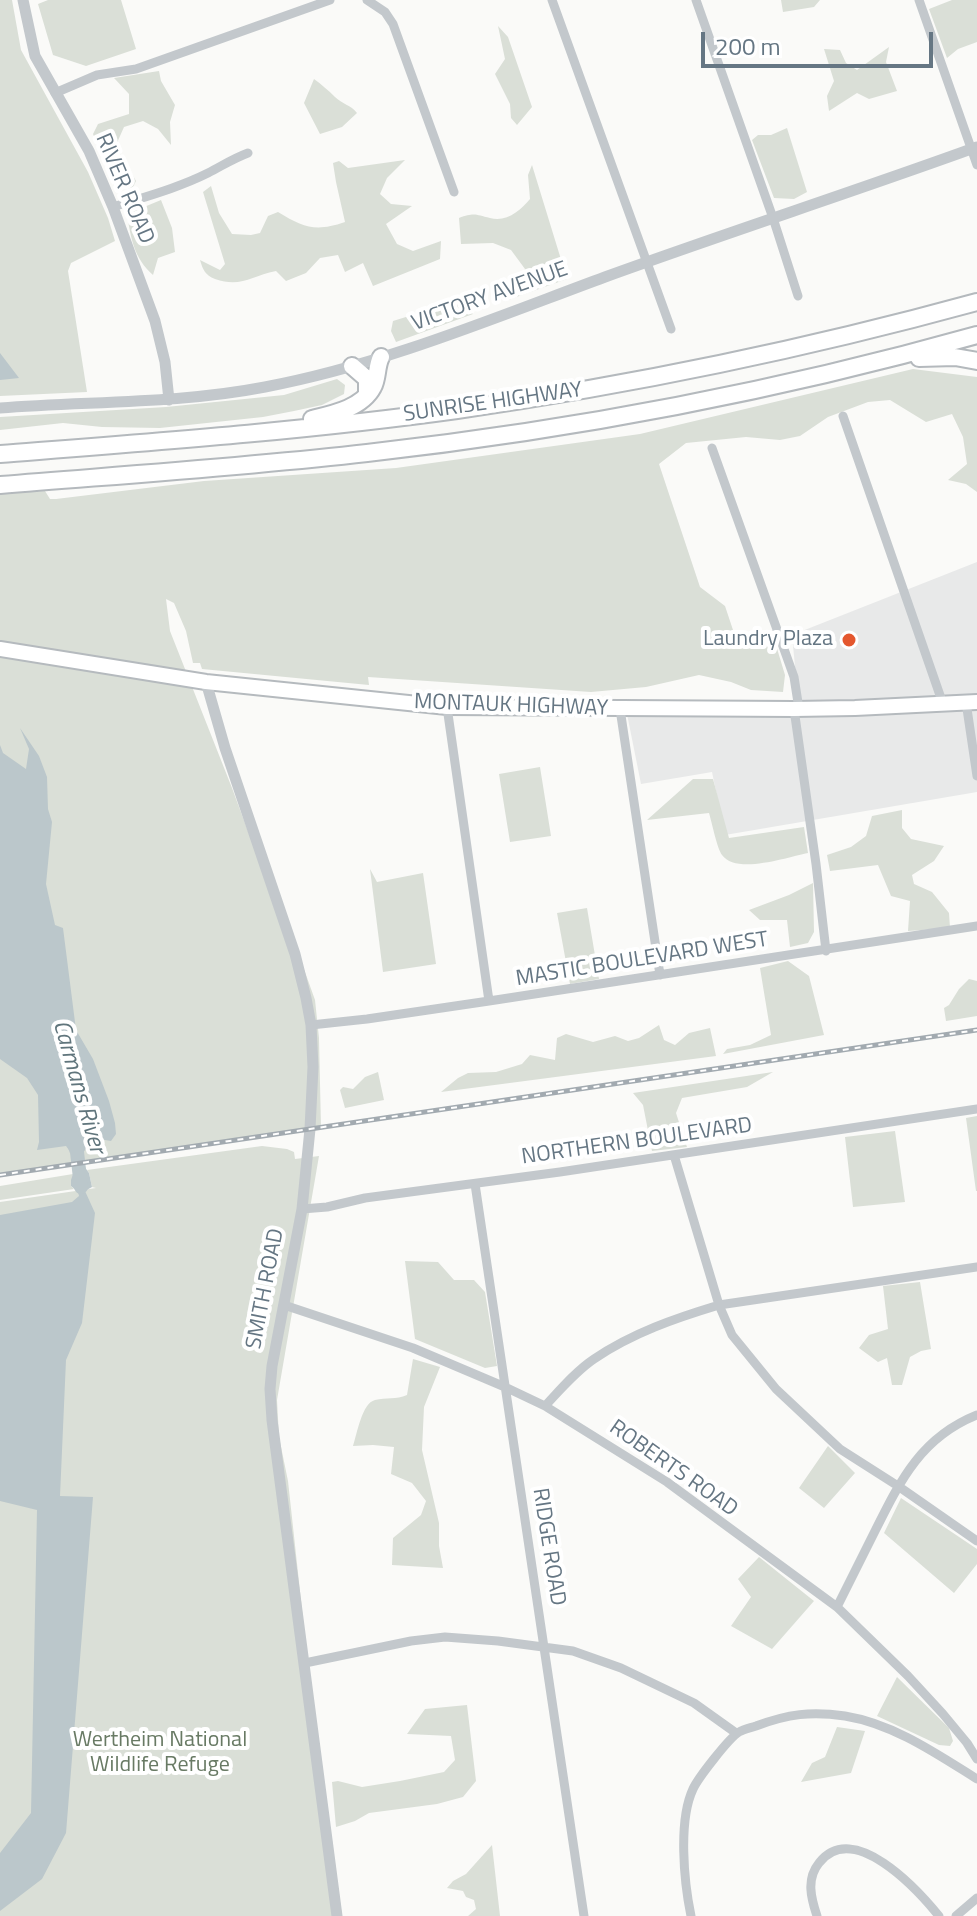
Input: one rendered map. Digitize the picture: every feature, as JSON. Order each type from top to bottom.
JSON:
[{"type":"highway","name":"SUNRISE HIGHWAY","points":[[0,454],[418,415],[599,387],[793,349],[977,302]]},
{"type":"highway","name":"SUNRISE HIGHWAY","points":[[0,485],[284,462],[451,443],[633,414],[743,392],[977,335]]},
{"type":"highway","points":[[238,434],[329,415],[351,407],[367,396],[375,383],[381,357]]},
{"type":"highway","points":[[866,364],[936,357],[977,361]]},
{"type":"highway","points":[[352,366],[367,379],[367,396]]},
{"type":"main road","name":"MONTAUK HIGHWAY","points":[[0,649],[206,682],[447,707],[796,709],[971,702]]},
{"type":"street","name":"RIVER ROAD","points":[[23,0],[35,56],[89,151],[155,321],[165,362],[169,400]]},
{"type":"street","points":[[55,93],[97,75],[136,69],[330,0]]},
{"type":"street","points":[[367,0],[385,12],[393,24],[454,192]]},
{"type":"street","points":[[552,0],[671,329]]},
{"type":"street","points":[[696,0],[798,296]]},
{"type":"street","points":[[919,0],[974,148],[977,165]]},
{"type":"street","name":"VICTORY AVENUE","points":[[0,408],[202,397],[266,387],[352,366],[974,148]]},
{"type":"street","points":[[113,207],[181,184],[248,153]]},
{"type":"street","points":[[843,416],[943,704]]},
{"type":"street","points":[[712,448],[794,677],[826,951]]},
{"type":"street","name":"SMITH ROAD","points":[[206,682],[225,748],[295,954],[311,1025],[313,1067],[310,1129],[302,1209],[270,1389],[337,1916]]},
{"type":"street","points":[[971,702],[977,776]]},
{"type":"street","points":[[447,707],[489,1001]]},
{"type":"street","points":[[620,709],[660,975]]},
{"type":"street","name":"MASTIC BOULEVARD WEST","points":[[311,1025],[826,951],[977,926]]},
{"type":"street","name":"NORTHERN BOULEVARD","points":[[302,1209],[977,1109]]},
{"type":"street","points":[[674,1155],[719,1305],[732,1335],[776,1389],[840,1449],[977,1541]]},
{"type":"street","name":"RIDGE ROAD","points":[[475,1184],[584,1916]]},
{"type":"street","points":[[545,1406],[591,1360],[678,1317],[719,1305],[977,1267]]},
{"type":"street","name":"ROBERTS ROAD","points":[[284,1305],[413,1348],[505,1387],[545,1406],[667,1482],[837,1607],[934,1704],[977,1759]]},
{"type":"street","points":[[837,1607],[912,1464],[946,1431],[977,1415]]},
{"type":"street","points":[[305,1663],[445,1637],[573,1651],[621,1668],[694,1703],[736,1733]]},
{"type":"street","points":[[691,1916],[684,1869],[687,1811],[693,1790],[736,1733],[778,1717],[802,1713],[847,1716],[886,1728],[915,1742],[977,1779]]},
{"type":"street","points":[[817,1916],[812,1901],[813,1871],[821,1859],[849,1848],[867,1853],[891,1867],[920,1893],[939,1916]]},
{"type":"street","points":[[956,1916],[977,1898]]},
{"type":"shaded area","points":[[977,562],[977,792],[725,835],[712,772],[641,784],[624,699],[799,708],[792,635]]},
{"type":"green space","points":[[0,0],[12,0],[21,50],[88,172],[115,241],[71,263],[68,271],[87,392],[0,396]]},
{"type":"green space","points":[[48,0],[121,0],[136,49],[86,66],[53,55],[38,4]]},
{"type":"green space","points":[[781,0],[820,0],[814,7],[783,12]]},
{"type":"green space","points":[[952,0],[977,0],[977,42],[958,49],[947,58],[929,9]]},
{"type":"green space","points":[[498,26],[508,37],[532,107],[517,125],[511,118],[510,104],[495,74],[505,59]]},
{"type":"green space","points":[[889,47],[886,62],[897,91],[869,99],[857,93],[829,111],[827,96],[834,81],[824,49],[840,50],[846,63],[857,70]]},
{"type":"green space","points":[[159,71],[161,81],[175,105],[170,122],[171,145],[158,129],[143,121],[124,127],[116,145],[136,181],[132,189],[115,188],[93,134],[98,124],[129,114],[129,94],[114,78]]},
{"type":"green space","points":[[314,79],[357,113],[342,127],[320,134],[304,103]]},
{"type":"green space","points":[[787,128],[807,192],[794,199],[774,198],[752,140],[758,135],[771,135]]},
{"type":"green space","points":[[405,160],[387,178],[380,194],[391,204],[412,206],[386,224],[397,244],[413,251],[441,241],[440,259],[373,286],[363,263],[345,272],[338,255],[320,258],[306,273],[286,281],[276,271],[239,282],[224,281],[212,277],[203,269],[200,260],[220,270],[225,264],[203,192],[211,186],[219,213],[232,234],[260,233],[268,216],[278,212],[303,225],[326,227],[345,222],[333,163],[339,161],[348,168]]},
{"type":"green space","points":[[532,165],[567,279],[508,300],[506,290],[521,280],[525,269],[511,250],[493,243],[461,244],[459,218],[478,215],[502,219],[518,211],[530,199],[528,175]]},
{"type":"green space","points":[[161,200],[172,228],[175,252],[158,258],[153,275],[137,255],[127,214]]},
{"type":"green space","points":[[451,303],[463,305],[473,314],[396,342],[391,331],[393,321]]},
{"type":"green space","points":[[913,369],[977,377],[977,492],[966,484],[948,480],[967,464],[963,437],[952,414],[926,422],[890,400],[868,402],[828,417],[800,436],[780,440],[746,437],[686,443],[659,464],[700,587],[725,606],[733,630],[756,638],[772,632],[785,675],[783,692],[751,690],[699,675],[646,687],[591,692],[368,677],[369,685],[202,669],[200,663],[193,663],[186,631],[174,603],[166,599],[170,631],[315,1000],[321,1128],[0,1174],[0,494],[45,491],[50,499],[56,499],[204,481],[396,468],[640,434]]},
{"type":"green space","points":[[337,379],[345,385],[344,394],[322,405],[263,417],[160,428],[63,423],[0,430],[0,417],[166,407],[284,395]]},
{"type":"green space","points":[[540,767],[551,836],[510,842],[499,774]]},
{"type":"green space","points":[[693,779],[713,779],[729,838],[804,827],[808,853],[763,863],[739,864],[722,855],[709,813],[647,820]]},
{"type":"green space","points":[[902,810],[902,828],[911,839],[944,846],[934,861],[912,875],[914,884],[932,892],[949,913],[950,928],[908,931],[910,901],[891,896],[878,865],[830,871],[827,855],[851,847],[866,836],[872,816]]},
{"type":"green space","points":[[370,869],[377,882],[423,873],[436,964],[383,972]]},
{"type":"green space","points":[[813,883],[814,932],[808,943],[790,947],[787,920],[760,920],[749,910],[789,895]]},
{"type":"green space","points":[[587,908],[599,979],[570,984],[557,913]]},
{"type":"green space","points":[[788,961],[809,976],[824,1035],[723,1054],[727,1049],[750,1045],[771,1035],[760,968]]},
{"type":"green space","points":[[969,979],[977,981],[977,1016],[946,1021],[944,1008]]},
{"type":"green space","points":[[659,1025],[664,1040],[675,1045],[689,1033],[710,1028],[716,1056],[441,1092],[468,1073],[496,1072],[522,1064],[530,1055],[555,1060],[557,1038],[566,1034],[593,1042],[615,1036],[628,1041]]},
{"type":"green space","points":[[378,1072],[384,1100],[345,1108],[340,1090],[343,1087],[353,1089],[365,1077]]},
{"type":"green space","points":[[773,1072],[747,1087],[682,1098],[676,1113],[687,1147],[652,1151],[643,1105],[633,1093]]},
{"type":"green space","points":[[977,1116],[977,1191],[976,1191],[966,1118]]},
{"type":"green space","points":[[895,1131],[905,1202],[853,1207],[845,1137]]},
{"type":"green space","name":"Wertheim National Wildlife Refuge","points":[[262,1146],[287,1149],[294,1152],[295,1159],[319,1156],[277,1400],[279,1437],[288,1481],[342,1916],[0,1916],[0,1202],[96,1188],[92,1187],[87,1170]]},
{"type":"green space","points":[[73,1174],[71,1186],[74,1189],[0,1200],[0,1186]]},
{"type":"green space","points":[[405,1261],[438,1262],[454,1280],[474,1280],[485,1292],[497,1366],[485,1368],[415,1339]]},
{"type":"green space","points":[[920,1282],[931,1349],[910,1357],[902,1385],[892,1385],[887,1358],[878,1362],[859,1348],[869,1335],[888,1329],[883,1286]]},
{"type":"green space","points":[[413,1359],[440,1367],[424,1407],[422,1450],[439,1523],[443,1568],[392,1565],[393,1538],[421,1515],[426,1501],[412,1483],[391,1474],[394,1447],[353,1446],[363,1413],[370,1402],[407,1395]]},
{"type":"green space","points":[[828,1446],[855,1473],[824,1508],[799,1488]]},
{"type":"green space","points":[[901,1498],[977,1549],[977,1564],[954,1593],[884,1533]]},
{"type":"green space","points":[[759,1557],[814,1601],[772,1649],[731,1626],[751,1597],[738,1579]]},
{"type":"green space","points":[[897,1677],[949,1728],[953,1741],[950,1746],[939,1745],[877,1716]]},
{"type":"green space","points":[[467,1705],[476,1781],[463,1797],[437,1804],[369,1813],[336,1827],[332,1782],[362,1787],[444,1772],[455,1760],[451,1736],[407,1734],[425,1709]]},
{"type":"green space","points":[[837,1727],[865,1731],[851,1773],[801,1782],[812,1763],[825,1757]]},
{"type":"green space","points":[[492,1845],[500,1916],[468,1916],[476,1909],[474,1900],[466,1897],[463,1891],[447,1888],[466,1874]]},
{"type":"water","points":[[0,353],[19,378],[0,380]]},
{"type":"water","points":[[20,728],[39,756],[47,777],[48,809],[52,822],[46,884],[55,925],[63,928],[76,1030],[93,1059],[115,1123],[116,1134],[111,1141],[93,1138],[83,1153],[72,1154],[66,1146],[37,1150],[38,1095],[27,1078],[0,1059],[0,745],[3,753],[26,769],[29,749]]},
{"type":"water","name":"Carmans River","points":[[84,1166],[92,1187],[85,1191],[95,1213],[82,1323],[66,1360],[60,1496],[93,1497],[66,1833],[42,1879],[0,1911],[0,1853],[31,1813],[37,1510],[0,1501],[0,1215],[72,1202],[79,1196],[71,1186],[75,1168]]},
{"type":"waterway","name":"Carmans River","points":[[71,1136],[77,1152],[81,1187]]},
{"type":"railway","points":[[0,1175],[977,1030]]},
{"type":"place","name":"Laundry Plaza","points":[[849,640]]}]
